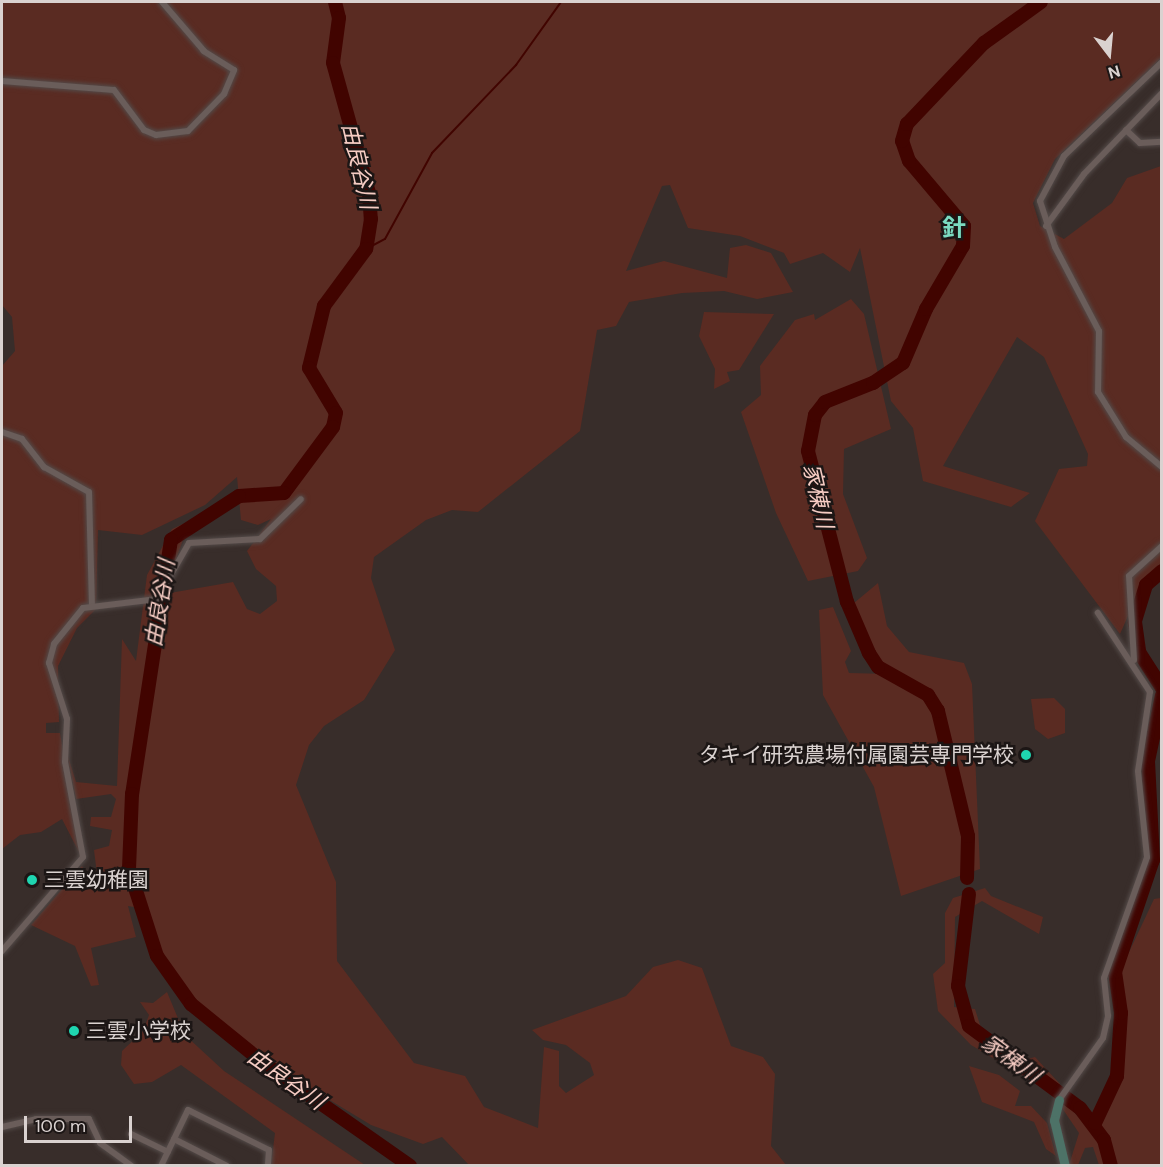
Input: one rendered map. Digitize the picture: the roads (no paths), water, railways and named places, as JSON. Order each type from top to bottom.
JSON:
[{"type":"street","points":[[2,81],[114,90],[144,130],[156,135],[188,131],[224,94],[234,70],[204,51],[162,2]]},
{"type":"street","points":[[1161,62],[1053,170],[1040,201],[1046,226],[1099,331],[1096,380],[1106,410],[1161,467]]},
{"type":"street","points":[[1046,226],[1126,130],[1161,93]]},
{"type":"street","points":[[1126,130],[1140,143],[1161,142]]},
{"type":"street","points":[[2,432],[22,439],[44,467],[89,492],[92,605]]},
{"type":"street","points":[[2,951],[83,857],[65,762],[67,719],[49,663],[66,628],[92,605],[157,599],[189,543],[260,539],[301,499]]},
{"type":"street","points":[[1135,664],[1129,576],[1161,546]]},
{"type":"street","points":[[1065,1166],[1054,1120],[1062,1096],[1103,1038],[1108,1016],[1104,978],[1147,858],[1138,771],[1150,692],[1135,664],[1098,613]]},
{"type":"street","points":[[161,1166],[188,1110],[269,1150],[268,1166]]},
{"type":"street","points":[[2,1127],[36,1119],[89,1119],[100,1143],[132,1166]]},
{"type":"street","points":[[131,1134],[168,1152]]},
{"type":"street","points":[[174,1139],[227,1166]]},
{"type":"waterway","name":"由良谷川","points":[[335,2],[339,18],[333,63],[369,193],[371,219],[366,249],[324,306],[309,368],[336,413],[333,427],[284,493],[239,496],[171,540],[132,794],[129,869],[157,956],[191,1004],[266,1065],[410,1166]]},
{"type":"waterway","points":[[366,249],[385,239],[432,153],[516,65],[561,2]]},
{"type":"waterway","name":"家棟川","points":[[967,878],[968,836],[938,711],[928,695],[878,667],[869,653],[847,602],[808,451],[815,415],[825,402],[873,383],[903,363],[926,309],[963,246],[964,226],[909,161],[902,141],[907,124],[984,43],[1041,2]]},
{"type":"waterway","points":[[1162,571],[1146,585],[1135,622],[1139,652],[1162,688]]},
{"type":"waterway","points":[[1095,1123],[1117,1076],[1121,1013],[1115,972],[1153,860],[1148,761],[1162,695]]},
{"type":"waterway","name":"家棟川","points":[[969,894],[958,986],[969,1026],[1080,1108],[1104,1140],[1111,1166]]},
{"type":"place","name":"タキイ研究農場付属園芸専門学校","points":[[1026,755]]},
{"type":"place","name":"三雲幼稚園","points":[[32,880]]},
{"type":"place","name":"三雲小学校","points":[[74,1031]]},
{"type":"district","name":"針","points":[[954,228]]}]
